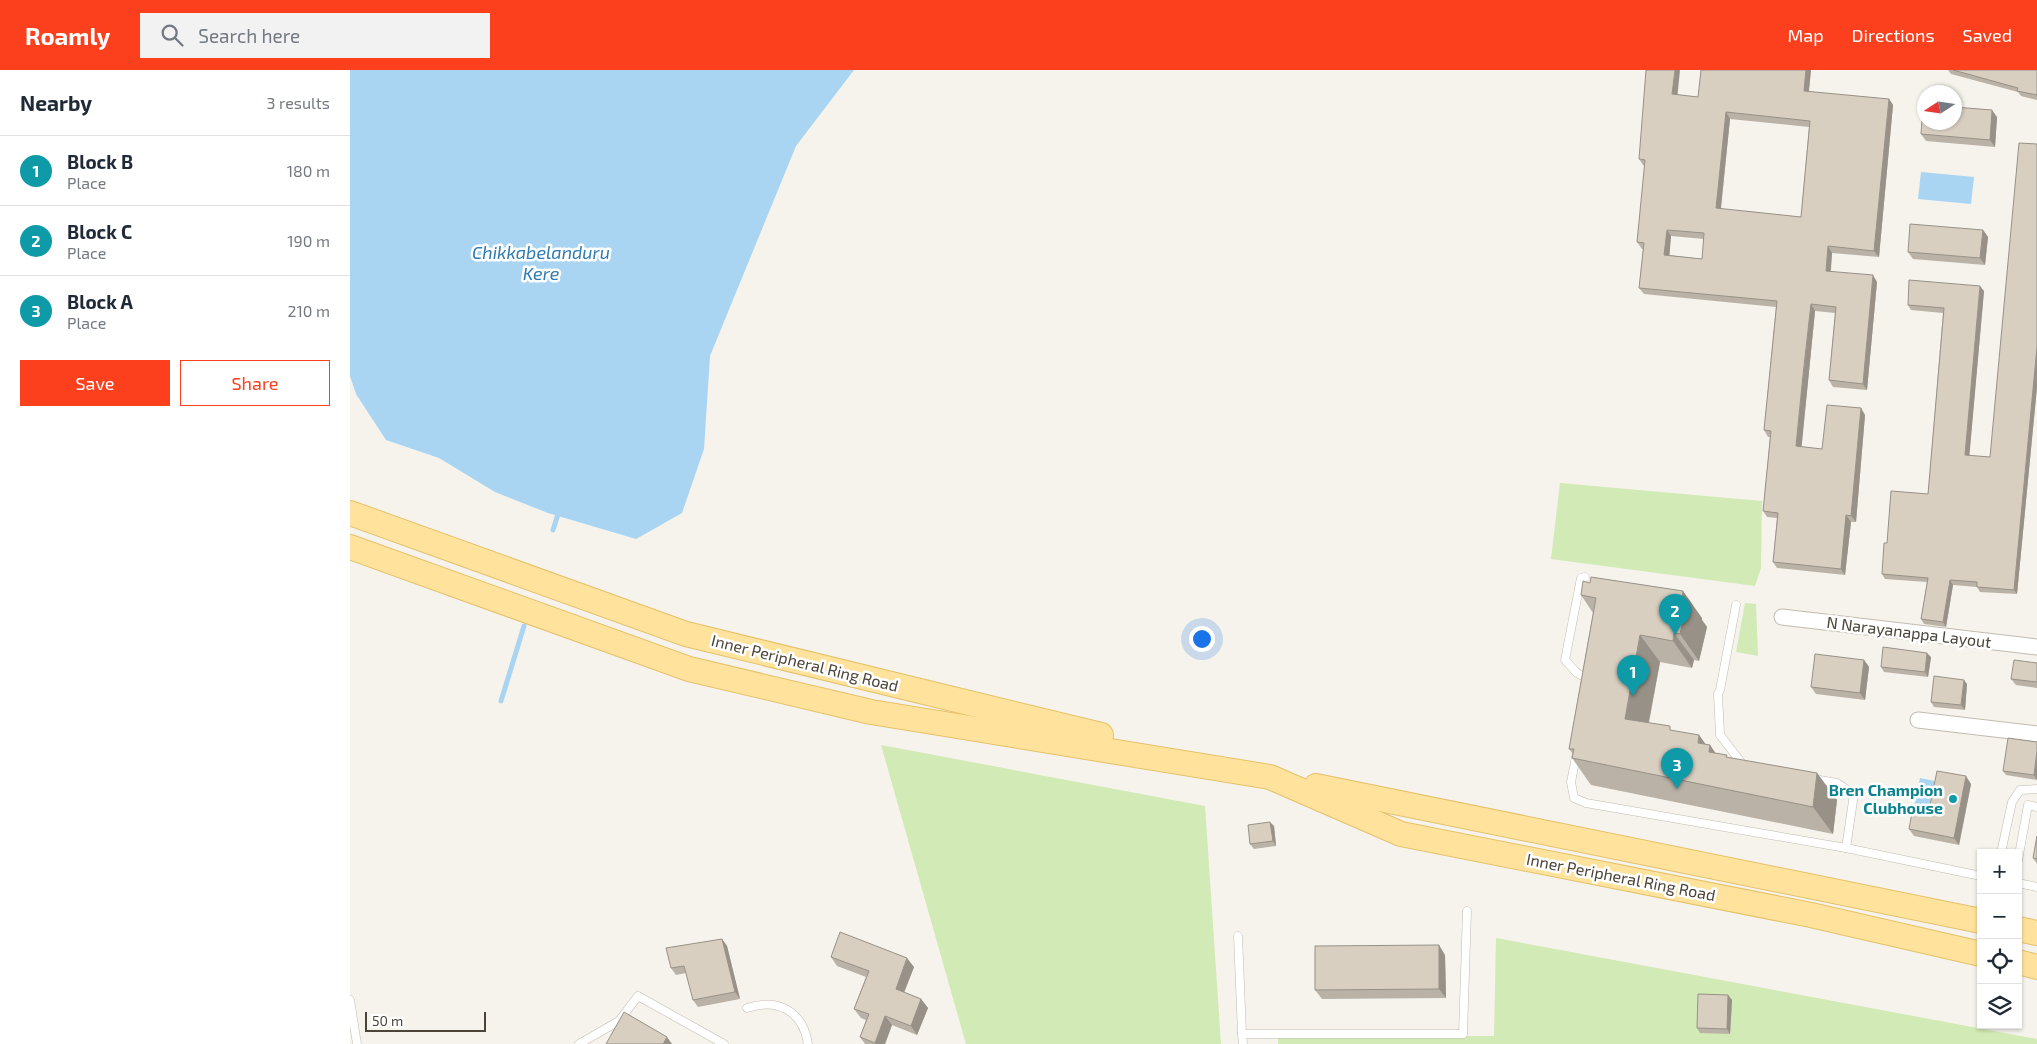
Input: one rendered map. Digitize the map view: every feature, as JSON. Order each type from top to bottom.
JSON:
[{"type":"main road","name":"Inner Peripheral Ring Road","points":[[350,513],[686,634],[1270,777],[1401,834],[1811,914],[1977,953]]},
{"type":"main road","name":"Inner Peripheral Ring Road","points":[[350,547],[689,669],[870,712],[1270,777],[1977,920]]},
{"type":"main road","points":[[2022,930],[2037,933]]},
{"type":"main road","points":[[2022,963],[2037,967]]},
{"type":"street","name":"N Narayanappa Layout","points":[[1782,617],[2037,647]]},
{"type":"street","points":[[1918,720],[2037,734]]},
{"type":"lane","points":[[1585,577],[1581,578],[1565,660],[1578,673],[1591,681],[1589,690]]},
{"type":"lane","points":[[1736,605],[1718,694],[1720,735],[1734,756],[1747,769],[1756,770]]},
{"type":"lane","points":[[1578,745],[1571,782],[1574,798],[1586,803],[1846,848],[1977,875]]},
{"type":"lane","points":[[1801,777],[1837,783],[1854,794],[1846,848]]},
{"type":"lane","points":[[2002,849],[2012,802],[2020,790],[2037,789]]},
{"type":"lane","points":[[2020,849],[2028,805],[2037,807]]},
{"type":"lane","points":[[2022,884],[2037,887]]},
{"type":"lane","points":[[1242,1034],[1463,1034],[1467,911]]},
{"type":"lane","points":[[1238,936],[1242,1044]]},
{"type":"lane","points":[[579,1044],[619,1021],[638,996],[724,1044]]},
{"type":"lane","points":[[350,1000],[356,1044]]},
{"type":"lane","points":[[747,1008],[758,1005],[776,1005],[792,1012],[805,1026],[808,1044]]},
{"type":"green space","points":[[1560,483],[1762,501],[1761,568],[1755,586],[1551,559]]},
{"type":"green space","points":[[1745,603],[1756,604],[1758,656],[1736,652]]},
{"type":"green space","points":[[881,745],[1205,806],[1221,1044],[966,1044]]},
{"type":"green space","points":[[1496,938],[2037,1039],[2037,1044],[1278,1044],[1278,1036],[1494,1036]]},
{"type":"water","name":"Chikkabelanduru Kere","points":[[350,70],[854,70],[796,146],[710,356],[704,449],[682,513],[636,539],[548,513],[495,492],[439,458],[386,440],[356,394],[350,376]]},
{"type":"water","points":[[1921,172],[1974,177],[1971,204],[1918,199]]},
{"type":"water","points":[[1920,778],[1935,781],[1928,811],[1914,808]]},
{"type":"building","points":[[1646,70],[1675,70],[1672,94],[1698,97],[1701,70],[1806,70],[1804,91],[1889,99],[1874,251],[1828,246],[1826,271],[1873,275],[1863,384],[1829,380],[1836,307],[1811,304],[1803,375],[1796,446],[1822,449],[1827,405],[1861,408],[1851,516],[1846,515],[1841,569],[1773,562],[1778,513],[1763,511],[1771,431],[1764,430],[1777,301],[1639,288],[1644,243],[1637,242],[1645,160],[1639,159]],"holes":[[[1726,112],[1810,121],[1801,217],[1716,208]],[[1667,230],[1704,233],[1702,259],[1664,255]]]},
{"type":"building","points":[[1953,70],[2037,70],[2037,95],[2017,91],[2018,88]]},
{"type":"building","points":[[1962,108],[1992,110],[1990,140],[1921,134],[1921,130],[1962,130]]},
{"type":"building","points":[[2019,143],[2037,144],[2037,347],[2014,590],[1977,587],[1977,582],[1950,580],[1943,622],[1921,619],[1928,578],[1882,574],[1884,543],[1887,543],[1891,491],[1928,494],[1944,308],[1908,305],[1909,280],[1980,286],[1965,455],[1990,457]]},
{"type":"building","points":[[1910,224],[1983,230],[1980,258],[1908,252]]},
{"type":"building","points":[[1591,577],[1683,591],[1682,599],[1688,600],[1680,634],[1674,633],[1673,641],[1640,635],[1625,719],[1670,726],[1670,730],[1699,735],[1698,743],[1710,745],[1709,752],[1727,755],[1726,757],[1817,773],[1813,807],[1572,758],[1574,749],[1569,749],[1596,598],[1581,595],[1583,581],[1590,583]]},
{"type":"building","points":[[1883,647],[1927,653],[1925,672],[1881,667]]},
{"type":"building","points":[[1815,654],[1864,660],[1860,693],[1811,687]]},
{"type":"building","points":[[2014,660],[2037,663],[2037,682],[2011,679]]},
{"type":"building","points":[[1934,676],[1964,680],[1961,705],[1931,702]]},
{"type":"building","points":[[2008,738],[2037,742],[2034,775],[2003,771]]},
{"type":"building","name":"Bren Champion Clubhouse","points":[[1937,771],[1966,776],[1954,838],[1909,829],[1913,807],[1929,810]]},
{"type":"building","points":[[1270,822],[1273,841],[1250,844],[1248,825]]},
{"type":"building","points":[[2037,836],[2037,859],[2033,858]]},
{"type":"building","points":[[840,932],[907,958],[896,989],[921,999],[911,1026],[885,1016],[875,1043],[860,1037],[869,1014],[854,1009],[869,971],[831,957]]},
{"type":"building","points":[[722,939],[735,992],[693,1000],[684,966],[671,968],[666,948]]},
{"type":"building","points":[[1439,945],[1439,989],[1315,990],[1315,946]]},
{"type":"building","points":[[1698,994],[1728,995],[1727,1029],[1697,1028]]},
{"type":"building","points":[[624,1012],[667,1037],[663,1044],[606,1044]]},
{"type":"waterway","points":[[553,530],[559,511]]},
{"type":"waterway","points":[[501,701],[524,626]]},
{"type":"place","name":"Block C","points":[[1675,635]]},
{"type":"place","name":"Block B","points":[[1633,696]]},
{"type":"place","name":"Block A","points":[[1677,789]]},
{"type":"place","name":"Bren Champion Clubhouse","points":[[1953,799]]}]
